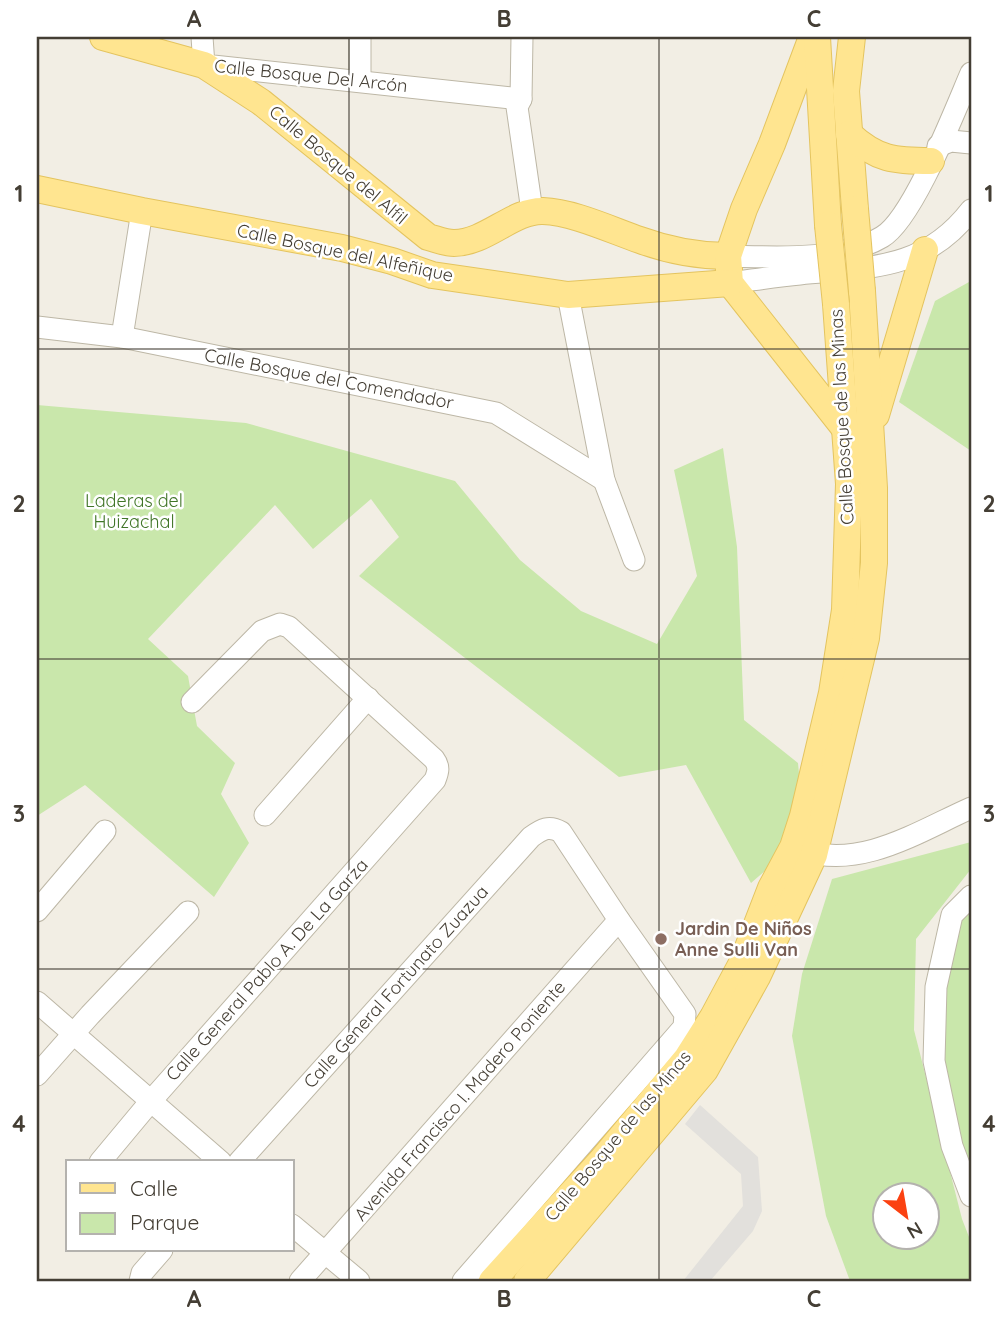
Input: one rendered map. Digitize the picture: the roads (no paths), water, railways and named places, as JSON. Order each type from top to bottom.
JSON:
[{"type":"main road","name":"Calle Bosque Del Arcón","points":[[103,37],[204,65]]},
{"type":"main road","name":"Calle Bosque de las Minas","points":[[815,37],[836,304],[858,431]]},
{"type":"main road","points":[[815,37],[744,209],[728,256],[730,283],[858,431],[925,250]]},
{"type":"main road","name":"Calle Bosque de las Minas","points":[[527,1281],[705,1070],[757,977],[804,851],[803,816],[832,693],[845,610],[849,484],[858,431],[862,291],[846,91],[852,37]]},
{"type":"main road","name":"Calle Bosque del Alfil","points":[[204,65],[261,102],[428,237],[453,243],[480,238]]},
{"type":"main road","points":[[849,134],[862,146],[895,161],[935,153]]},
{"type":"main road","name":"Calle Bosque del Alfeñique","points":[[37,189],[342,248],[432,275],[568,295],[730,283]]},
{"type":"main road","points":[[481,281],[475,258],[480,238],[539,211],[600,224],[640,240],[695,256],[728,256]]},
{"type":"main road","points":[[629,290],[645,269],[646,255],[640,240]]},
{"type":"main road","name":"Calle Bosque de las Minas","points":[[492,1281],[601,1161],[687,1058],[713,1017],[742,962],[771,888],[804,851]]},
{"type":"street","points":[[202,37],[204,65]]},
{"type":"street","points":[[360,37],[360,81]]},
{"type":"street","points":[[522,37],[522,99],[527,108],[539,211]]},
{"type":"street","name":"Calle Bosque Del Arcón","points":[[204,65],[522,99]]},
{"type":"street","points":[[728,256],[800,256],[854,250],[884,236],[906,213],[971,73]]},
{"type":"street","points":[[935,153],[951,141],[971,143]]},
{"type":"street","name":"Calle Bosque del Alfeñique","points":[[730,283],[868,269],[907,259],[925,250],[955,228],[971,210]]},
{"type":"street","points":[[122,337],[142,211]]},
{"type":"street","points":[[568,295],[604,481],[634,560]]},
{"type":"street","name":"Calle Bosque del Comendador","points":[[37,327],[122,337],[496,413],[604,481]]},
{"type":"street","points":[[192,702],[262,631],[280,624],[289,626],[368,698],[265,815]]},
{"type":"street","name":"Calle General Pablo A. De La Garza","points":[[102,1160],[149,1102],[435,780],[438,765],[435,759],[368,698]]},
{"type":"street","points":[[804,851],[835,856],[871,853],[971,808]]},
{"type":"street","name":"Calle General Fortunato Zuazua","points":[[241,1160],[531,837],[542,829],[553,827],[561,832],[619,920]]},
{"type":"street","points":[[37,911],[105,831]]},
{"type":"street","points":[[971,896],[953,915],[936,987],[934,1061],[952,1146],[971,1196]]},
{"type":"street","points":[[37,1075],[188,912]]},
{"type":"street","points":[[463,1281],[684,1027],[685,1014],[619,920]]},
{"type":"street","name":"Avenida Francisco I. Madero Poniente","points":[[300,1281],[619,920]]},
{"type":"street","points":[[37,1002],[219,1160]]},
{"type":"street","points":[[294,1227],[359,1281]]},
{"type":"street","points":[[141,1277],[160,1252]]},
{"type":"place","name":"Jardin De Niños Anne Sulli Van","points":[[661,939]]},
{"type":"park label","name":"Laderas del Huizachal","points":[[134,511]]}]
